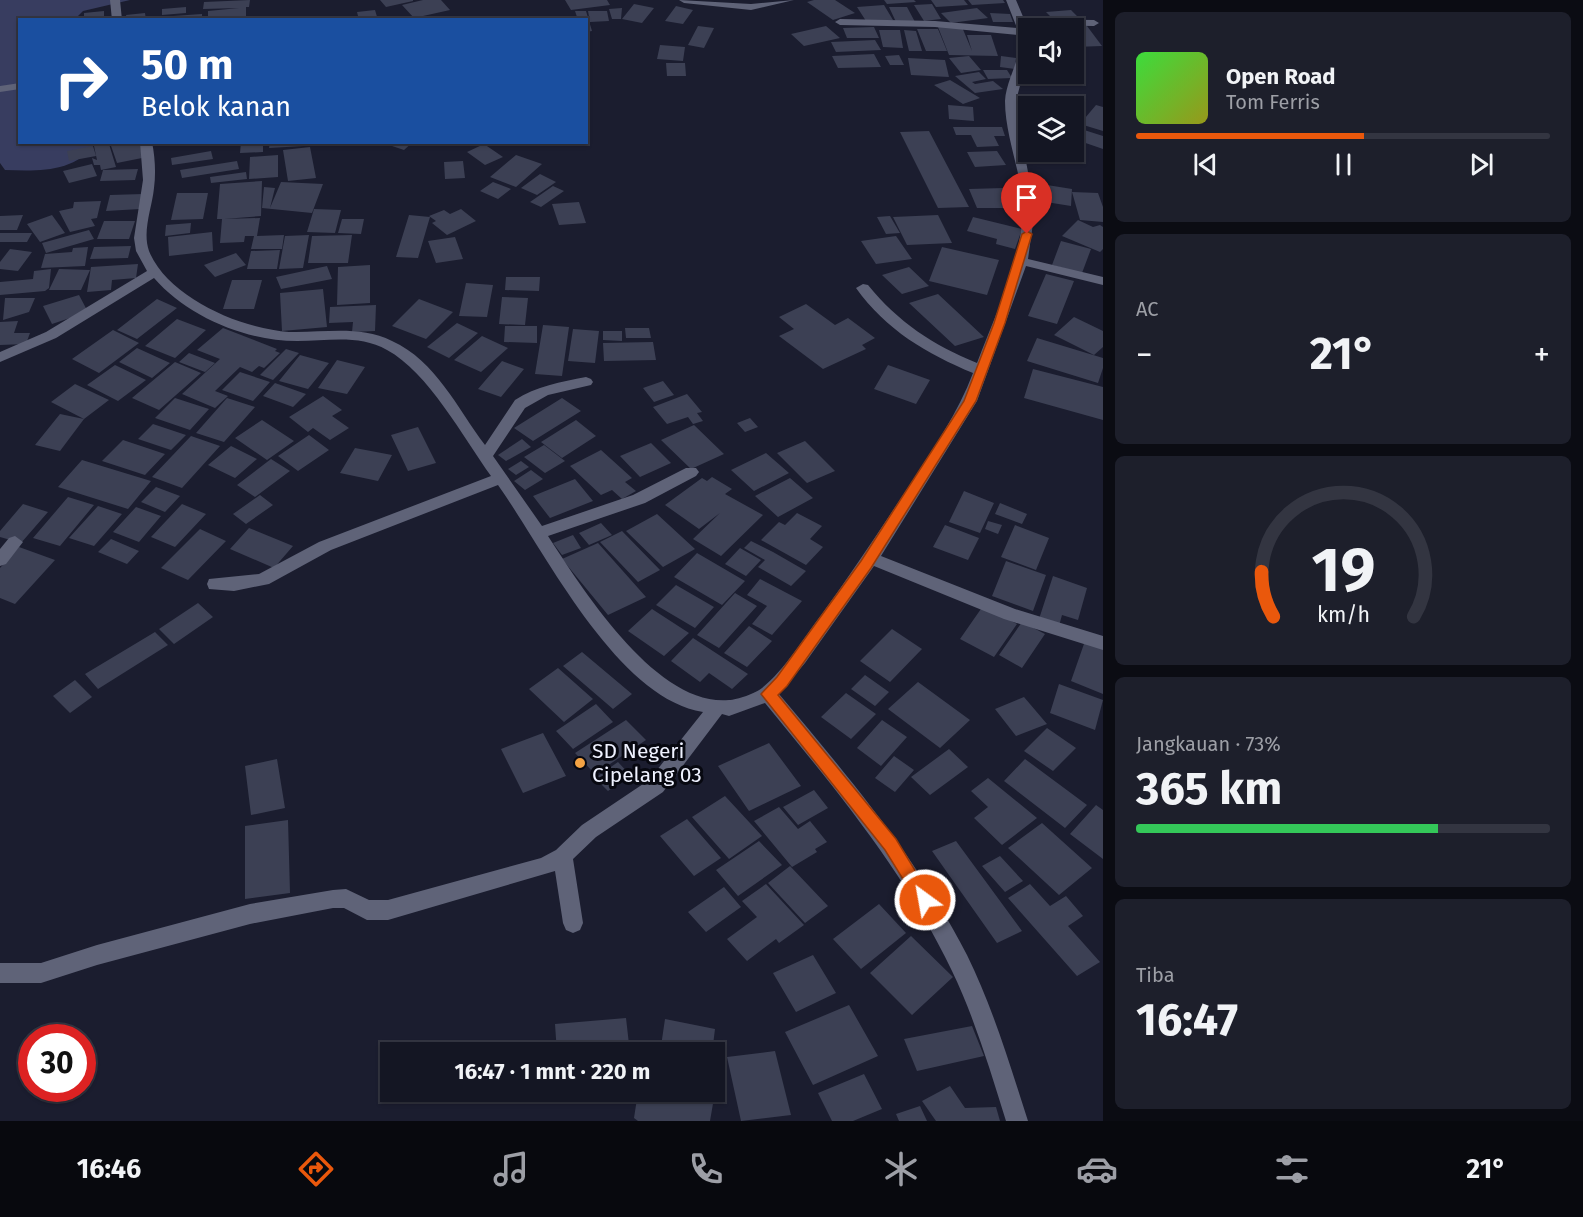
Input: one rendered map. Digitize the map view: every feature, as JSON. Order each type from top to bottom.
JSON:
[{"type":"street","points":[[115,0],[117,18]]},
{"type":"street","points":[[684,0],[751,7],[789,0]]},
{"type":"street","points":[[1011,0],[1018,18]]},
{"type":"street","points":[[840,22],[1018,27]]},
{"type":"street","points":[[1084,24],[1094,23]]},
{"type":"street","points":[[146,144],[148,183],[140,239],[142,250],[155,272],[184,299],[199,308],[256,330],[284,336],[360,336],[393,346],[415,360],[429,375],[600,623],[641,672],[685,699],[716,708],[745,705],[768,694],[799,658],[870,558],[970,401],[1021,261],[1029,209],[1011,114],[1011,97],[1018,74]]},
{"type":"street","points":[[3,89],[18,86]]},
{"type":"street","points":[[1021,261],[1103,280]]},
{"type":"street","points":[[0,357],[51,335],[155,272]]},
{"type":"street","points":[[863,288],[880,312],[936,352],[982,371]]},
{"type":"street","points":[[485,456],[526,399],[540,392],[586,382]]},
{"type":"street","points":[[538,534],[639,499],[691,472]]},
{"type":"street","points":[[215,584],[250,585],[268,579],[306,554],[501,478]]},
{"type":"street","points":[[0,560],[15,542]]},
{"type":"street","points":[[870,558],[1010,615],[1103,643]]},
{"type":"street","points":[[768,694],[890,844],[925,900],[959,962],[983,1017],[1017,1121]]},
{"type":"street","points":[[0,973],[42,973],[97,955],[238,917],[333,899],[346,898],[371,911],[394,909],[546,866],[564,856],[589,831],[656,786],[716,708]]},
{"type":"street","points":[[564,856],[573,923]]},
{"type":"shaded area","points":[[0,0],[130,0],[83,11],[76,18],[18,18],[18,144],[94,144],[77,160],[55,168],[5,170],[0,163]]},
{"type":"building","points":[[250,0],[249,7],[246,7],[246,18],[208,18],[208,11],[239,8],[203,9],[204,2]]},
{"type":"building","points":[[380,0],[413,0],[413,1],[386,7]]},
{"type":"building","points":[[423,0],[441,0],[450,10],[414,18],[402,5]]},
{"type":"building","points":[[565,0],[607,0],[610,5],[571,10]]},
{"type":"building","points":[[835,0],[855,13],[833,20],[807,2]]},
{"type":"building","points":[[884,0],[914,0],[916,2],[887,4]]},
{"type":"building","points":[[931,0],[964,0],[968,5],[936,7]]},
{"type":"building","points":[[968,0],[1003,0],[1005,3],[972,5]]},
{"type":"building","points":[[634,4],[654,8],[642,23],[622,19]]},
{"type":"building","points":[[932,4],[941,19],[924,21],[914,5]]},
{"type":"building","points":[[884,5],[893,20],[866,21],[857,7]]},
{"type":"building","points":[[676,6],[693,10],[683,24],[665,21]]},
{"type":"building","points":[[186,7],[186,13],[162,15],[162,9]]},
{"type":"building","points":[[889,7],[907,7],[915,22],[896,22]]},
{"type":"building","points":[[622,8],[621,19],[612,19],[609,9]]},
{"type":"building","points":[[977,8],[988,18],[951,23],[941,13]]},
{"type":"building","points":[[375,10],[377,18],[358,18],[357,12]]},
{"type":"building","points":[[1071,10],[1079,18],[1052,18],[1046,12]]},
{"type":"building","points":[[104,11],[104,18],[84,18],[84,13]]},
{"type":"building","points":[[575,11],[586,11],[592,31],[588,32],[588,18],[577,18]]},
{"type":"building","points":[[588,11],[607,11],[609,21],[590,22]]},
{"type":"building","points":[[145,13],[146,18],[127,18],[126,15]]},
{"type":"building","points":[[990,13],[1010,14],[1013,22],[993,22]]},
{"type":"building","points":[[202,14],[202,18],[173,18],[173,16]]},
{"type":"building","points":[[698,26],[714,28],[704,48],[688,45]]},
{"type":"building","points":[[826,26],[840,38],[804,46],[791,34]]},
{"type":"building","points":[[1084,26],[1087,26],[1102,46],[1084,47]]},
{"type":"building","points":[[874,27],[879,38],[847,38],[843,28]]},
{"type":"building","points":[[938,27],[962,27],[972,51],[967,35],[991,35],[998,56],[949,55]]},
{"type":"building","points":[[917,29],[938,29],[947,51],[926,51]]},
{"type":"building","points":[[879,30],[900,30],[903,48],[883,47]]},
{"type":"building","points":[[904,30],[916,31],[922,51],[909,51]]},
{"type":"building","points":[[875,40],[881,50],[836,52],[831,42]]},
{"type":"building","points":[[660,45],[685,47],[683,61],[657,59]]},
{"type":"building","points":[[874,54],[881,67],[838,68],[832,56]]},
{"type":"building","points":[[899,55],[904,65],[890,65],[885,56]]},
{"type":"building","points":[[969,56],[981,70],[961,73],[949,58]]},
{"type":"building","points":[[1001,56],[1016,58],[1015,69],[1000,67]]},
{"type":"building","points":[[908,58],[945,60],[949,77],[911,75]]},
{"type":"building","points":[[666,63],[685,63],[686,76],[667,76]]},
{"type":"building","points":[[983,70],[1007,70],[1012,78],[988,79]]},
{"type":"building","points":[[979,72],[986,79],[972,82],[975,84],[993,81],[1003,89],[975,93],[955,76]]},
{"type":"building","points":[[950,80],[980,98],[963,104],[934,85]]},
{"type":"building","points":[[948,105],[973,107],[974,121],[949,119]]},
{"type":"building","points":[[1096,105],[1103,107],[1103,131],[1084,125],[1084,119]]},
{"type":"building","points":[[953,127],[1002,127],[1005,136],[994,136],[999,146],[977,147],[971,135],[956,135]]},
{"type":"building","points":[[1084,130],[1103,136],[1103,149],[1084,142]]},
{"type":"building","points":[[929,131],[969,207],[938,208],[900,132]]},
{"type":"building","points":[[109,144],[116,167],[101,170],[100,165],[94,165],[92,158],[97,160],[94,146]]},
{"type":"building","points":[[110,144],[143,144],[147,157],[117,163]]},
{"type":"building","points":[[241,144],[263,144],[263,152],[240,153]]},
{"type":"building","points":[[270,144],[304,144],[304,146],[269,148]]},
{"type":"building","points":[[386,144],[411,144],[404,150]]},
{"type":"building","points":[[484,144],[503,157],[485,165],[467,152]]},
{"type":"building","points":[[93,146],[96,156],[69,161],[67,151]]},
{"type":"building","points":[[310,147],[316,178],[288,181],[283,150]]},
{"type":"building","points":[[211,151],[213,159],[172,165],[171,158]]},
{"type":"building","points":[[997,151],[1006,165],[975,167],[967,152]]},
{"type":"building","points":[[278,155],[278,177],[249,179],[250,157]]},
{"type":"building","points":[[516,155],[542,164],[516,187],[490,177]]},
{"type":"building","points":[[237,161],[239,169],[182,178],[180,170]]},
{"type":"building","points":[[463,161],[465,178],[445,179],[444,162]]},
{"type":"building","points":[[92,164],[97,176],[69,183],[63,171]]},
{"type":"building","points":[[138,169],[135,180],[100,181],[103,170]]},
{"type":"building","points":[[246,172],[247,179],[211,183],[210,177]]},
{"type":"building","points":[[540,174],[556,182],[537,195],[521,188]]},
{"type":"building","points":[[262,181],[261,216],[224,219],[260,218],[257,236],[284,235],[282,249],[251,249],[254,236],[245,236],[244,242],[220,243],[222,219],[217,219],[220,184]]},
{"type":"building","points":[[281,182],[323,184],[312,213],[262,208],[264,187],[275,188],[270,208]]},
{"type":"building","points":[[493,182],[511,189],[498,199],[480,191]]},
{"type":"building","points":[[1047,185],[1072,189],[1071,206],[1046,202]]},
{"type":"building","points":[[553,186],[564,191],[541,207],[530,202]]},
{"type":"building","points":[[1004,188],[1013,208],[977,208],[969,189]]},
{"type":"building","points":[[1072,192],[1098,193],[1103,207],[1103,222],[1080,220]]},
{"type":"building","points":[[177,193],[208,193],[203,219],[171,220]]},
{"type":"building","points":[[143,194],[140,209],[106,211],[110,195]]},
{"type":"building","points":[[101,201],[97,218],[91,219],[95,226],[70,232],[59,211],[73,208],[74,202]]},
{"type":"building","points":[[579,202],[586,223],[559,225],[552,204]]},
{"type":"building","points":[[314,209],[341,210],[335,233],[307,232]]},
{"type":"building","points":[[461,209],[476,221],[447,235],[432,223],[436,221],[429,216],[444,210],[450,214]]},
{"type":"building","points":[[23,215],[17,230],[0,230],[0,216]]},
{"type":"building","points":[[52,215],[65,233],[40,242],[27,224]]},
{"type":"building","points":[[409,215],[430,217],[418,258],[396,257]]},
{"type":"building","points":[[938,215],[952,243],[907,245],[893,217]]},
{"type":"building","points":[[890,216],[900,233],[886,234],[877,217]]},
{"type":"building","points":[[973,217],[1022,229],[1015,249],[996,244],[997,239],[967,231]]},
{"type":"building","points":[[342,219],[364,219],[361,234],[338,233]]},
{"type":"building","points":[[1078,220],[1093,227],[1100,225],[1103,227],[1103,249],[1100,252],[1062,236]]},
{"type":"building","points":[[104,221],[135,221],[129,239],[97,239]]},
{"type":"building","points":[[191,223],[190,233],[165,236],[166,225]]},
{"type":"building","points":[[89,230],[94,239],[46,253],[42,243]]},
{"type":"building","points":[[212,232],[213,251],[169,256],[168,237]]},
{"type":"building","points":[[0,233],[32,233],[27,242],[0,242]]},
{"type":"building","points":[[309,235],[303,268],[279,269],[285,236]]},
{"type":"building","points":[[352,235],[348,263],[308,263],[312,236]]},
{"type":"building","points":[[896,236],[912,259],[876,264],[861,241]]},
{"type":"building","points":[[455,237],[463,259],[436,263],[428,241]]},
{"type":"building","points":[[1061,241],[1091,249],[1082,273],[1052,265]]},
{"type":"building","points":[[131,246],[128,258],[90,259],[94,247]]},
{"type":"building","points":[[88,247],[85,266],[41,268],[45,254],[72,252],[73,248]]},
{"type":"building","points":[[942,247],[999,260],[987,295],[929,281]]},
{"type":"building","points":[[10,249],[32,252],[18,271],[0,269],[0,262]]},
{"type":"building","points":[[280,250],[277,269],[247,269],[251,251]]},
{"type":"building","points":[[236,253],[246,265],[215,277],[204,265]]},
{"type":"building","points":[[138,264],[136,278],[112,280],[111,290],[87,292],[91,267]]},
{"type":"building","points":[[370,265],[370,303],[337,305],[338,267]]},
{"type":"building","points":[[327,266],[332,279],[281,289],[276,277]]},
{"type":"building","points":[[909,267],[929,286],[902,294],[882,275]]},
{"type":"building","points":[[51,269],[49,288],[45,291],[0,295],[0,282],[33,279],[34,271]]},
{"type":"building","points":[[59,269],[90,270],[81,290],[49,290]]},
{"type":"building","points":[[1046,274],[1074,281],[1057,324],[1028,316]]},
{"type":"building","points":[[506,277],[540,277],[539,291],[505,290]]},
{"type":"building","points":[[232,280],[262,280],[254,309],[223,309]]},
{"type":"building","points":[[466,283],[493,285],[487,317],[459,316]]},
{"type":"building","points":[[323,289],[327,327],[282,331],[280,293]]},
{"type":"building","points":[[938,294],[984,337],[955,346],[909,303]]},
{"type":"building","points":[[79,295],[88,312],[52,324],[43,306]]},
{"type":"building","points":[[502,297],[528,298],[525,325],[499,324]]},
{"type":"building","points":[[5,298],[35,298],[29,312],[3,320]]},
{"type":"building","points":[[157,299],[177,308],[137,339],[117,330]]},
{"type":"building","points":[[419,299],[453,312],[426,339],[392,326]]},
{"type":"building","points":[[806,304],[835,325],[848,318],[875,338],[862,345],[866,349],[823,369],[779,336],[794,329],[779,317]]},
{"type":"building","points":[[376,305],[375,331],[352,332],[353,322],[329,323],[330,307]]},
{"type":"building","points":[[1074,317],[1103,331],[1103,347],[1094,355],[1054,335]]},
{"type":"building","points":[[177,319],[206,330],[175,358],[145,346]]},
{"type":"building","points":[[18,321],[14,333],[30,333],[26,344],[0,345],[0,322]]},
{"type":"building","points":[[457,323],[478,333],[449,358],[427,347]]},
{"type":"building","points":[[543,325],[569,327],[562,376],[535,374]]},
{"type":"building","points":[[505,326],[537,326],[537,343],[504,342]]},
{"type":"building","points":[[223,328],[277,349],[275,351],[280,353],[264,368],[259,366],[252,372],[240,367],[215,391],[228,396],[215,408],[182,394],[220,359],[197,350]]},
{"type":"building","points":[[625,328],[649,328],[651,338],[626,338]]},
{"type":"building","points":[[573,329],[599,331],[595,363],[568,361]]},
{"type":"building","points":[[113,330],[139,343],[99,373],[72,359]]},
{"type":"building","points":[[603,331],[622,331],[622,341],[603,340]]},
{"type":"building","points":[[482,336],[508,348],[481,372],[454,360]]},
{"type":"building","points":[[1037,338],[1103,358],[1103,368],[1098,383],[1027,361]]},
{"type":"building","points":[[653,342],[656,360],[604,361],[603,343]]},
{"type":"building","points":[[137,348],[170,363],[152,378],[119,362]]},
{"type":"building","points":[[286,349],[299,353],[273,380],[260,375]]},
{"type":"building","points":[[189,353],[215,363],[205,372],[179,362]]},
{"type":"building","points":[[300,355],[329,363],[308,389],[279,381]]},
{"type":"building","points":[[337,360],[365,367],[347,394],[318,388]]},
{"type":"building","points":[[502,361],[524,369],[501,397],[478,389]]},
{"type":"building","points":[[175,362],[201,373],[159,410],[132,398]]},
{"type":"building","points":[[115,365],[146,380],[118,401],[87,385]]},
{"type":"building","points":[[888,365],[930,380],[916,404],[874,389]]},
{"type":"building","points":[[1033,369],[1103,387],[1103,420],[1024,398]]},
{"type":"building","points":[[240,372],[270,382],[253,401],[222,390]]},
{"type":"building","points":[[663,381],[674,395],[654,402],[643,388]]},
{"type":"building","points":[[275,383],[306,394],[293,407],[263,396]]},
{"type":"building","points":[[75,384],[109,400],[84,419],[51,402]]},
{"type":"building","points":[[687,394],[702,412],[697,413],[703,421],[693,424],[688,417],[667,424],[653,407]]},
{"type":"building","points":[[323,396],[342,410],[332,416],[349,428],[330,440],[313,428],[308,432],[289,417]]},
{"type":"building","points":[[175,398],[209,409],[190,430],[155,418]]},
{"type":"building","points":[[227,398],[255,407],[224,442],[196,433]]},
{"type":"building","points":[[562,398],[581,411],[533,441],[514,428]]},
{"type":"building","points":[[60,414],[84,419],[60,451],[35,445]]},
{"type":"building","points":[[750,418],[758,427],[745,432],[737,423]]},
{"type":"building","points":[[262,420],[294,441],[267,460],[235,438]]},
{"type":"building","points":[[576,420],[596,436],[562,458],[541,442]]},
{"type":"building","points":[[153,424],[186,435],[171,450],[138,439]]},
{"type":"building","points":[[694,425],[724,454],[691,469],[661,440]]},
{"type":"building","points":[[418,427],[436,463],[408,471],[391,435]]},
{"type":"building","points":[[309,435],[329,450],[298,471],[278,456]]},
{"type":"building","points":[[191,436],[220,446],[182,488],[152,477]]},
{"type":"building","points":[[522,439],[531,447],[506,461],[498,455]]},
{"type":"building","points":[[123,440],[165,454],[145,475],[102,461]]},
{"type":"building","points":[[805,441],[835,471],[807,483],[777,453]]},
{"type":"building","points":[[651,443],[671,463],[640,477],[620,456]]},
{"type":"building","points":[[544,445],[565,461],[545,473],[524,457]]},
{"type":"building","points":[[231,446],[257,459],[235,478],[208,465]]},
{"type":"building","points":[[355,448],[392,455],[378,481],[340,473]]},
{"type":"building","points":[[601,450],[632,478],[625,482],[636,491],[622,499],[612,490],[601,495],[570,466]]},
{"type":"building","points":[[766,453],[789,473],[754,491],[731,470]]},
{"type":"building","points":[[271,459],[290,471],[255,497],[237,485]]},
{"type":"building","points":[[82,460],[151,481],[128,509],[58,487]]},
{"type":"building","points":[[521,461],[529,467],[516,475],[508,469]]},
{"type":"building","points":[[531,470],[543,479],[525,490],[514,481]]},
{"type":"building","points":[[712,477],[732,489],[725,494],[763,515],[721,556],[693,539],[720,513],[699,529],[665,505],[702,478],[707,481]]},
{"type":"building","points":[[790,478],[813,498],[778,517],[755,496]]},
{"type":"building","points":[[575,479],[593,501],[550,518],[533,496]]},
{"type":"building","points":[[156,487],[180,496],[165,512],[141,502]]},
{"type":"building","points":[[964,491],[994,503],[980,533],[949,522]]},
{"type":"building","points":[[260,495],[273,505],[246,524],[233,514]]},
{"type":"building","points":[[68,497],[94,505],[60,546],[33,538]]},
{"type":"building","points":[[1000,503],[1027,514],[1022,524],[995,514]]},
{"type":"building","points":[[23,504],[48,512],[21,543],[0,537],[0,531]]},
{"type":"building","points":[[182,504],[206,514],[175,547],[151,537]]},
{"type":"building","points":[[98,506],[122,514],[94,546],[69,538]]},
{"type":"building","points":[[136,507],[161,516],[139,542],[113,532]]},
{"type":"building","points":[[797,513],[822,526],[810,539],[823,547],[806,565],[761,540],[779,522],[785,525]]},
{"type":"building","points":[[657,514],[695,549],[663,567],[626,531]]},
{"type":"building","points":[[988,521],[1002,525],[998,534],[985,529]]},
{"type":"building","points":[[601,523],[612,535],[589,545],[579,533]]},
{"type":"building","points":[[945,525],[979,538],[968,560],[933,547]]},
{"type":"building","points":[[1015,525],[1049,538],[1036,570],[1001,557]]},
{"type":"building","points":[[249,528],[293,546],[274,568],[230,549]]},
{"type":"building","points":[[200,529],[226,541],[188,580],[161,568]]},
{"type":"building","points":[[622,531],[660,570],[638,582],[600,542]]},
{"type":"building","points":[[573,535],[581,548],[562,555],[553,543]]},
{"type":"building","points":[[111,539],[139,551],[127,564],[98,552]]},
{"type":"building","points":[[751,541],[806,571],[791,586],[758,567],[765,560],[744,548]]},
{"type":"building","points":[[598,543],[646,597],[608,615],[562,559]]},
{"type":"building","points":[[19,547],[55,560],[15,604],[0,598],[0,568]]},
{"type":"building","points":[[740,548],[761,560],[746,576],[725,564]]},
{"type":"building","points":[[697,553],[745,581],[722,605],[674,577]]},
{"type":"building","points":[[1006,561],[1046,575],[1033,611],[992,596]]},
{"type":"building","points":[[1053,576],[1087,588],[1078,620],[1062,615],[1059,626],[1039,619]]},
{"type":"building","points":[[760,579],[802,601],[772,635],[752,624],[767,606],[747,595]]},
{"type":"building","points":[[676,585],[714,607],[695,628],[656,605]]},
{"type":"building","points":[[735,593],[757,606],[719,648],[697,635]]},
{"type":"building","points":[[198,603],[213,617],[174,644],[159,629]]},
{"type":"building","points":[[983,606],[1017,624],[994,657],[960,639]]},
{"type":"building","points":[[652,609],[689,633],[664,656],[628,631]]},
{"type":"building","points":[[1022,622],[1045,634],[1022,668],[999,655]]},
{"type":"building","points":[[749,626],[772,641],[747,667],[724,653]]},
{"type":"building","points":[[892,629],[922,649],[890,682],[860,661]]},
{"type":"building","points":[[155,632],[168,645],[98,689],[85,674]]},
{"type":"building","points":[[693,638],[748,674],[732,689],[709,673],[700,682],[671,661]]},
{"type":"building","points":[[1085,641],[1103,648],[1103,694],[1071,681]]},
{"type":"building","points":[[582,652],[632,694],[613,709],[563,666]]},
{"type":"building","points":[[558,668],[593,699],[564,722],[529,689]]},
{"type":"building","points":[[865,675],[889,692],[875,706],[851,689]]},
{"type":"building","points":[[75,680],[92,697],[70,713],[53,696]]},
{"type":"building","points":[[918,682],[970,720],[940,748],[888,709]]},
{"type":"building","points":[[1059,684],[1103,700],[1095,730],[1050,713]]},
{"type":"building","points":[[846,693],[876,714],[851,739],[821,717]]},
{"type":"building","points":[[1024,697],[1047,724],[1016,736],[995,709]]},
{"type":"building","points":[[596,704],[613,722],[573,749],[556,731]]},
{"type":"building","points":[[626,720],[646,740],[595,774],[575,753]]},
{"type":"building","points":[[882,720],[907,737],[881,766],[857,748]]},
{"type":"building","points":[[1047,728],[1076,748],[1053,771],[1024,751]]},
{"type":"building","points":[[543,733],[566,776],[523,793],[501,749]]},
{"type":"building","points":[[769,743],[801,786],[749,811],[718,766]]},
{"type":"building","points":[[949,749],[968,767],[930,795],[911,777]]},
{"type":"building","points":[[894,756],[914,770],[895,792],[875,778]]},
{"type":"building","points":[[277,759],[285,808],[251,815],[245,766]]},
{"type":"building","points":[[1025,759],[1087,805],[1065,828],[1004,781]]},
{"type":"building","points":[[618,762],[630,775],[608,791],[595,778]]},
{"type":"building","points":[[988,778],[1037,818],[1002,845],[974,818],[988,807],[971,791]]},
{"type":"building","points":[[814,790],[828,808],[798,825],[783,807]]},
{"type":"building","points":[[725,796],[762,836],[729,859],[692,817]]},
{"type":"building","points":[[1096,805],[1103,810],[1103,859],[1070,834]]},
{"type":"building","points":[[779,807],[798,829],[810,821],[827,842],[815,849],[817,852],[792,867],[754,821]]},
{"type":"building","points":[[687,819],[721,858],[694,876],[660,836]]},
{"type":"building","points":[[288,820],[290,893],[245,899],[245,826]]},
{"type":"building","points":[[1042,823],[1092,868],[1059,895],[1008,848]]},
{"type":"building","points":[[759,841],[782,865],[738,896],[716,870]]},
{"type":"building","points":[[956,841],[1022,931],[997,943],[932,851]]},
{"type":"building","points":[[1000,856],[1023,881],[1005,892],[982,866]]},
{"type":"building","points":[[790,866],[828,906],[805,923],[768,883]]},
{"type":"building","points":[[766,884],[804,925],[779,943],[776,939],[747,961],[727,939],[757,917],[742,901]]},
{"type":"building","points":[[1030,884],[1050,906],[1066,896],[1083,916],[1068,926],[1100,962],[1077,976],[1008,898]]},
{"type":"building","points":[[724,887],[741,907],[706,932],[688,912]]},
{"type":"building","points":[[879,904],[906,933],[861,969],[833,939]]},
{"type":"building","points":[[911,936],[953,977],[912,1015],[870,973]]},
{"type":"building","points":[[813,955],[836,993],[796,1012],[773,973]]},
{"type":"building","points":[[849,1005],[878,1056],[813,1085],[785,1032]]},
{"type":"building","points":[[626,1018],[629,1042],[556,1042],[555,1024]]},
{"type":"building","points":[[665,1019],[715,1029],[713,1042],[662,1042]]},
{"type":"building","points":[[972,1026],[984,1056],[917,1071],[904,1039]]},
{"type":"building","points":[[775,1051],[791,1115],[741,1121],[727,1057]]},
{"type":"building","points":[[864,1074],[882,1109],[853,1121],[832,1121],[818,1093]]},
{"type":"building","points":[[950,1086],[965,1108],[996,1107],[1000,1121],[936,1121],[922,1101]]},
{"type":"building","points":[[636,1102],[713,1102],[710,1121],[638,1121],[634,1118]]},
{"type":"building","points":[[920,1106],[927,1121],[899,1121],[896,1114]]},
{"type":"place","name":"SD Negeri Cipelang 03","points":[[580,763]]},
{"type":"route","points":[[925,900],[890,844],[768,694],[782,682],[866,565],[970,401],[1021,261],[1027,234]]}]
